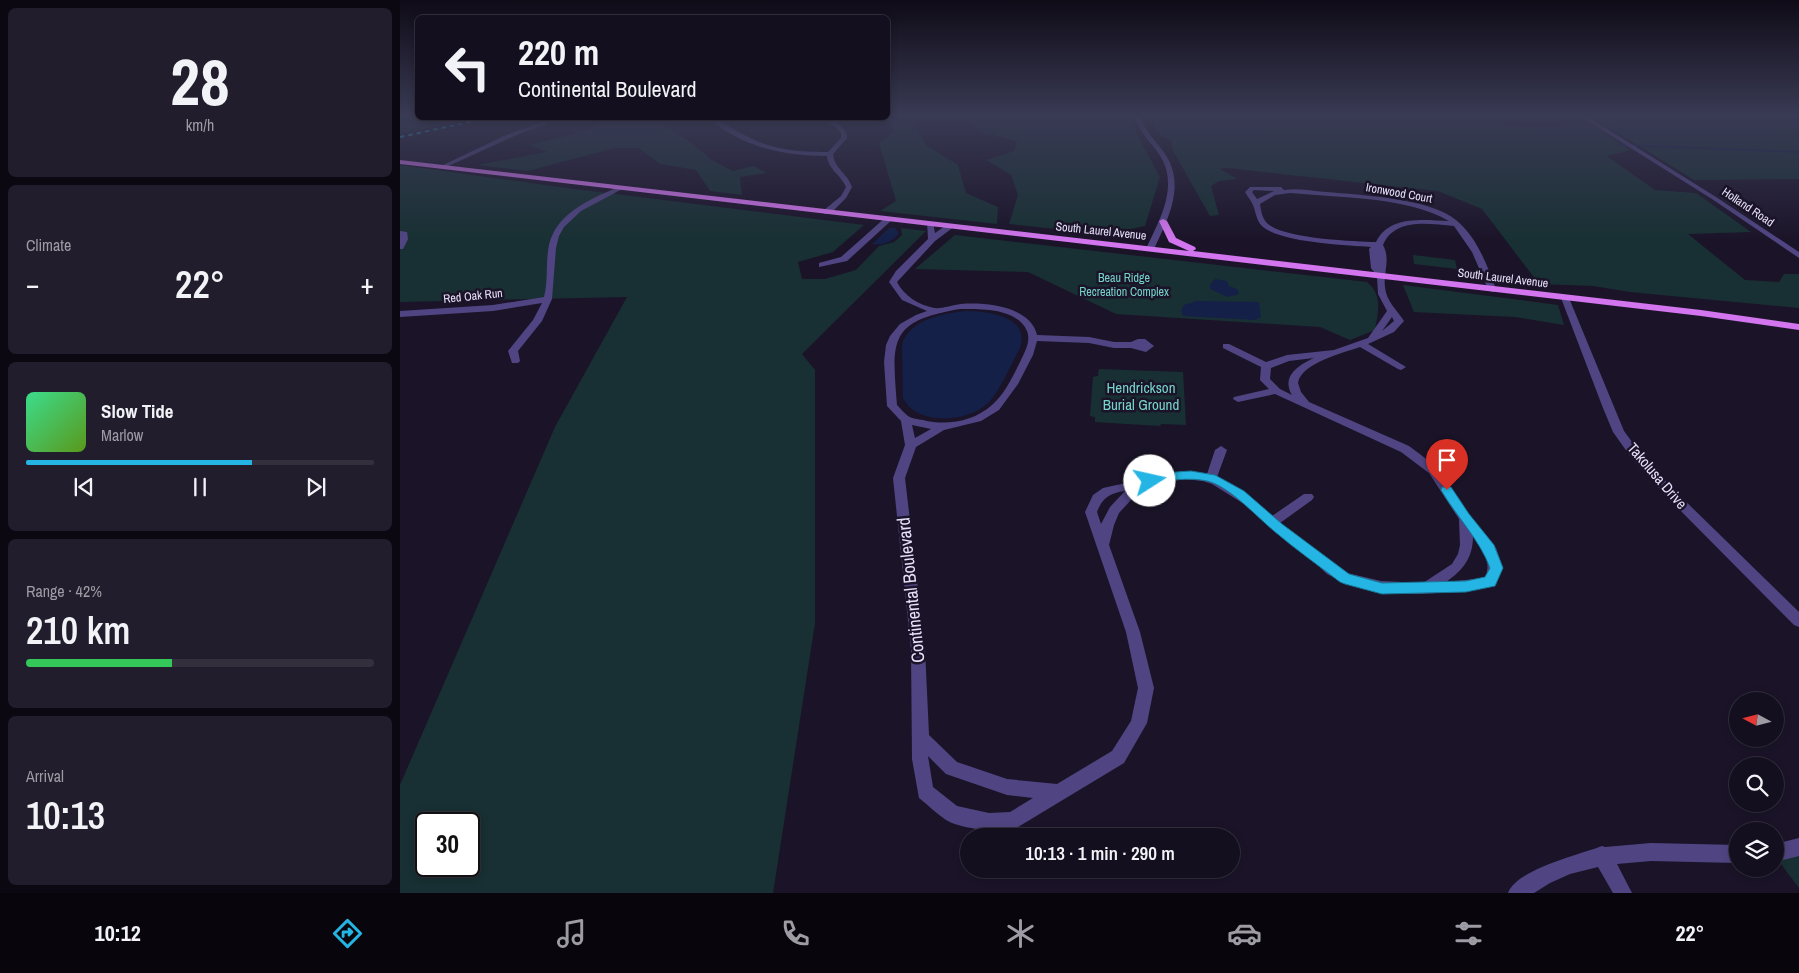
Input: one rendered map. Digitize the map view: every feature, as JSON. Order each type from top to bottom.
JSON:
[{"type":"main road","name":"South Laurel Avenue","points":[[400,162],[1382,276],[1799,327]]},
{"type":"main road","points":[[1163,221],[1172,240],[1224,258]]},
{"type":"street","points":[[442,167],[468,157]]},
{"type":"street","points":[[827,212],[844,197],[849,187],[846,179],[831,162],[830,157]]},
{"type":"street","points":[[1150,249],[1173,193],[1173,175],[1163,157]]},
{"type":"street","name":"Holland Road","points":[[1648,157],[1714,198],[1799,256]]},
{"type":"street","points":[[515,361],[513,350],[542,314],[548,299],[555,237],[621,188]]},
{"type":"street","name":"Ironwood Court","points":[[1378,245],[1297,236],[1279,232],[1266,226],[1261,220],[1256,203],[1248,192],[1252,188],[1290,191],[1423,206],[1440,213],[1456,224],[1484,266],[1492,289]]},
{"type":"street","name":"Ironwood Court","points":[[1256,203],[1273,193],[1290,191]]},
{"type":"street","points":[[822,265],[844,259],[889,219]]},
{"type":"street","points":[[930,224],[932,239]]},
{"type":"street","points":[[1306,405],[1294,388],[1293,379],[1296,374],[1309,365],[1334,353],[1382,336],[1396,326],[1399,321],[1382,295],[1382,276],[1384,270],[1378,258],[1382,249],[1378,245],[1381,236],[1388,229],[1397,225],[1456,224]]},
{"type":"street","points":[[918,312],[896,291],[892,282],[932,239],[951,226]]},
{"type":"street","points":[[400,233],[404,234],[400,247]]},
{"type":"street","name":"Takolusa Drive","points":[[1565,298],[1608,408],[1620,432],[1634,453],[1672,496],[1799,621]]},
{"type":"street","name":"Red Oak Run","points":[[400,314],[493,308],[548,299]]},
{"type":"street","points":[[906,420],[942,427],[972,422],[999,406],[1024,362],[1031,348],[1033,338],[1029,327],[1016,316],[998,309],[975,307],[918,312],[898,331],[892,340],[890,351],[892,406],[906,420],[911,445],[942,427]]},
{"type":"street","points":[[1033,338],[1089,340],[1114,345],[1133,345]]},
{"type":"street","points":[[1359,343],[1401,367]]},
{"type":"street","points":[[1226,346],[1266,366],[1287,358],[1334,353]]},
{"type":"street","points":[[1311,346],[1319,355]]},
{"type":"street","points":[[1266,366],[1265,380],[1276,392]]},
{"type":"street","points":[[1238,399],[1276,392]]},
{"type":"street","name":"Continental Boulevard","points":[[911,445],[899,478],[918,649],[920,759],[925,792],[952,814],[989,822],[1012,821],[1118,757],[1139,723],[1146,688],[1133,632],[1091,512],[1101,494],[1109,490],[1161,478],[1191,475],[1211,478],[1240,494],[1272,522],[1345,578],[1382,588],[1466,586],[1490,582],[1496,568],[1490,548],[1464,518],[1433,470],[1405,449],[1276,392]]},
{"type":"street","points":[[1211,478],[1221,450]]},
{"type":"street","name":"Continental Boulevard","points":[[1102,547],[1106,524],[1115,507],[1139,484]]},
{"type":"street","points":[[1272,522],[1308,497]]},
{"type":"street","name":"Continental Boulevard","points":[[1427,587],[1453,571],[1462,561],[1468,542],[1464,518]]},
{"type":"street","points":[[921,738],[952,768],[1008,788],[1059,793]]},
{"type":"street","points":[[1784,851],[1799,848]]},
{"type":"street","points":[[1517,893],[1553,871],[1602,855],[1640,850],[1729,854]]},
{"type":"street","points":[[1602,855],[1623,893]]},
{"type":"green space","points":[[522,157],[582,157],[528,171],[477,165]]},
{"type":"green space","points":[[650,157],[708,157],[733,171],[753,166],[767,173],[740,177],[742,195],[710,191],[696,170],[660,164]]},
{"type":"green space","points":[[883,157],[945,157],[958,165],[966,193],[998,207],[997,224],[880,211],[896,201]]},
{"type":"green space","points":[[996,157],[1149,157],[1160,177],[1145,226],[1111,231],[1060,229],[1009,224],[1018,195],[1011,175],[986,160]]},
{"type":"green space","points":[[1176,157],[1608,157],[1655,190],[1696,193],[1751,232],[1688,234],[1745,280],[1779,282],[1784,274],[1799,274],[1799,308],[1630,292],[1593,286],[1539,284],[1482,209],[1438,191],[1227,168],[1220,169],[1238,179],[1219,181],[1211,186],[1219,215],[1210,216]]},
{"type":"green space","points":[[1656,157],[1799,157],[1799,179],[1694,180]]},
{"type":"green space","points":[[400,165],[864,225],[833,252],[798,262],[802,279],[825,279],[856,270],[879,246],[894,242],[902,235],[901,228],[926,231],[802,354],[815,370],[815,623],[773,893],[400,893],[400,785],[555,427],[627,297],[400,302]]},
{"type":"green space","name":"Beau Ridge Recreation Complex","points":[[955,235],[1367,282],[1375,292],[1378,304],[1375,330],[1350,340],[1320,327],[1116,314],[1028,272],[915,269]]},
{"type":"green space","points":[[1413,255],[1455,260],[1457,269],[1414,264]]},
{"type":"green space","points":[[1403,285],[1558,305],[1564,325],[1515,317],[1414,312]]},
{"type":"green space","name":"Hendrickson Burial Ground","points":[[1099,369],[1183,372],[1186,425],[1161,424],[1160,426],[1095,422],[1095,417],[1090,416],[1093,377],[1098,376]]},
{"type":"green space","points":[[1799,844],[1799,888],[1784,868],[1784,848]]},
{"type":"water","points":[[889,228],[895,228],[899,233],[894,239],[887,243],[872,244]]},
{"type":"water","points":[[1215,279],[1227,281],[1229,286],[1237,289],[1239,294],[1228,297],[1210,289],[1210,285]]},
{"type":"water","points":[[1196,301],[1259,302],[1261,317],[1255,320],[1183,316],[1181,310],[1184,305]]},
{"type":"water","points":[[986,312],[1006,318],[1014,323],[1019,329],[1022,338],[1020,348],[998,390],[989,402],[980,409],[957,417],[944,418],[931,417],[920,413],[910,407],[903,398],[902,344],[906,335],[920,323],[929,319],[948,313]]},
{"type":"route","points":[[1150,481],[1191,475],[1211,478],[1240,494],[1278,527],[1345,578],[1382,588],[1416,589],[1466,586],[1490,582],[1496,568],[1490,548],[1464,518],[1447,490]]}]
